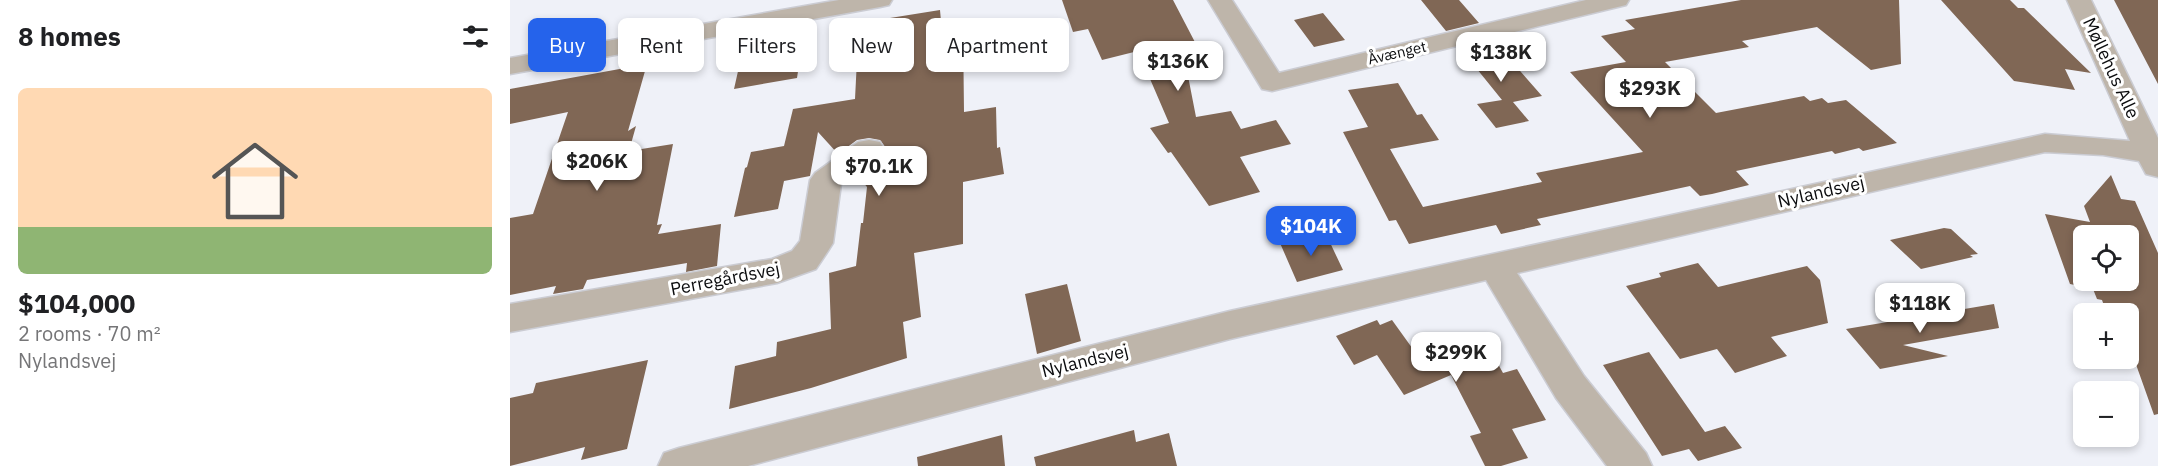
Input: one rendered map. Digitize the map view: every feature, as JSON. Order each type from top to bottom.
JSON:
[{"type":"street","points":[[510,66],[756,11],[880,0]]},
{"type":"street","name":"Åvænget","points":[[1220,0],[1272,83],[1617,0]]},
{"type":"street","name":"Møllehus Alle","points":[[2079,0],[2154,160]]},
{"type":"street","name":"Nylandsvej","points":[[679,466],[1196,333],[2045,143],[2103,146],[2154,160]]},
{"type":"street","name":"Perregårdsvej","points":[[510,318],[777,271],[804,260],[816,243],[826,180],[869,149]]},
{"type":"street","points":[[1494,265],[1570,387],[1631,466]]},
{"type":"building","points":[[1062,0],[1173,0],[1210,71],[1188,76],[1196,117],[1231,111],[1241,129],[1276,120],[1291,144],[1240,157],[1260,192],[1209,206],[1171,152],[1168,153],[1150,128],[1169,123],[1138,51],[1102,60],[1088,29],[1073,32]]},
{"type":"building","points":[[1421,0],[1459,0],[1479,23],[1446,31]]},
{"type":"building","points":[[1741,0],[1899,0],[1901,64],[1871,70],[1817,27],[1742,41],[1749,47],[1665,62],[1716,113],[1804,96],[1810,101],[1822,98],[1828,103],[1846,100],[1897,143],[1863,151],[1859,148],[1835,154],[1832,151],[1736,171],[1749,185],[1712,194],[1700,196],[1690,186],[1537,219],[1541,225],[1501,234],[1496,225],[1409,244],[1396,220],[1389,221],[1343,132],[1368,127],[1348,90],[1398,83],[1417,115],[1422,114],[1439,140],[1390,149],[1423,207],[1542,182],[1536,173],[1643,152],[1570,72],[1626,62],[1601,36],[1635,29],[1625,20]]},
{"type":"building","points":[[1941,0],[2010,0],[2018,8],[2024,8],[2091,73],[2065,69],[2075,90],[2014,81]]},
{"type":"building","points":[[2114,0],[2158,0],[2158,84]]},
{"type":"building","points":[[940,10],[941,18],[926,18],[926,72],[964,72],[964,112],[996,107],[997,148],[1000,147],[1004,174],[963,182],[963,244],[914,253],[921,317],[903,322],[907,358],[811,388],[729,409],[735,366],[776,356],[777,342],[831,329],[829,273],[856,266],[867,187],[857,175],[881,158],[886,148],[880,140],[869,138],[857,140],[838,154],[818,132],[810,176],[784,181],[778,209],[734,217],[751,152],[784,146],[793,109],[855,99],[856,72],[914,72],[914,18],[890,18]]},
{"type":"building","points":[[1323,13],[1345,40],[1314,47],[1294,20]]},
{"type":"building","points":[[1493,40],[1542,96],[1513,102],[1529,121],[1496,128],[1477,104],[1502,100],[1460,48]]},
{"type":"building","points":[[618,69],[618,72],[645,72],[628,131],[636,126],[629,151],[673,144],[657,225],[662,224],[658,234],[721,224],[717,266],[686,272],[687,263],[587,280],[583,289],[553,294],[556,286],[510,295],[510,218],[533,214],[568,112],[510,124],[510,89]]},
{"type":"building","points":[[738,72],[798,72],[797,78],[734,89]]},
{"type":"building","points":[[2111,175],[2121,199],[2135,201],[2158,253],[2158,414],[2154,415],[2138,369],[2139,303],[2103,303],[2102,300],[2097,299],[2094,291],[2139,291],[2139,225],[2073,225],[2073,285],[2070,284],[2045,214],[2090,222],[2084,206]]},
{"type":"building","points":[[1944,228],[1951,229],[1978,254],[1921,269],[1890,240]]},
{"type":"building","points":[[1325,232],[1343,270],[1297,282],[1280,243]]},
{"type":"building","points":[[1698,263],[1718,287],[1807,266],[1820,280],[1828,323],[1771,337],[1787,356],[1735,373],[1717,349],[1680,359],[1626,286],[1661,277],[1659,273]]},
{"type":"building","points":[[1067,284],[1081,341],[1037,354],[1025,294]]},
{"type":"building","points":[[1994,304],[1999,328],[1903,345],[1948,356],[1880,369],[1846,329]]},
{"type":"building","points":[[1377,320],[1380,325],[1392,320],[1415,352],[1482,335],[1503,373],[1517,369],[1546,420],[1512,429],[1528,458],[1501,466],[1485,466],[1470,436],[1481,433],[1451,375],[1404,395],[1377,355],[1354,365],[1336,336]]},
{"type":"building","points":[[1649,352],[1705,432],[1725,426],[1742,448],[1698,461],[1689,449],[1662,456],[1603,365]]},
{"type":"building","points":[[648,360],[627,449],[581,460],[585,447],[510,466],[510,398],[533,393],[536,383]]},
{"type":"building","points":[[1134,430],[1136,442],[1169,433],[1177,466],[1036,466],[1034,457]]},
{"type":"building","points":[[1002,435],[1005,466],[918,466],[917,457]]}]
